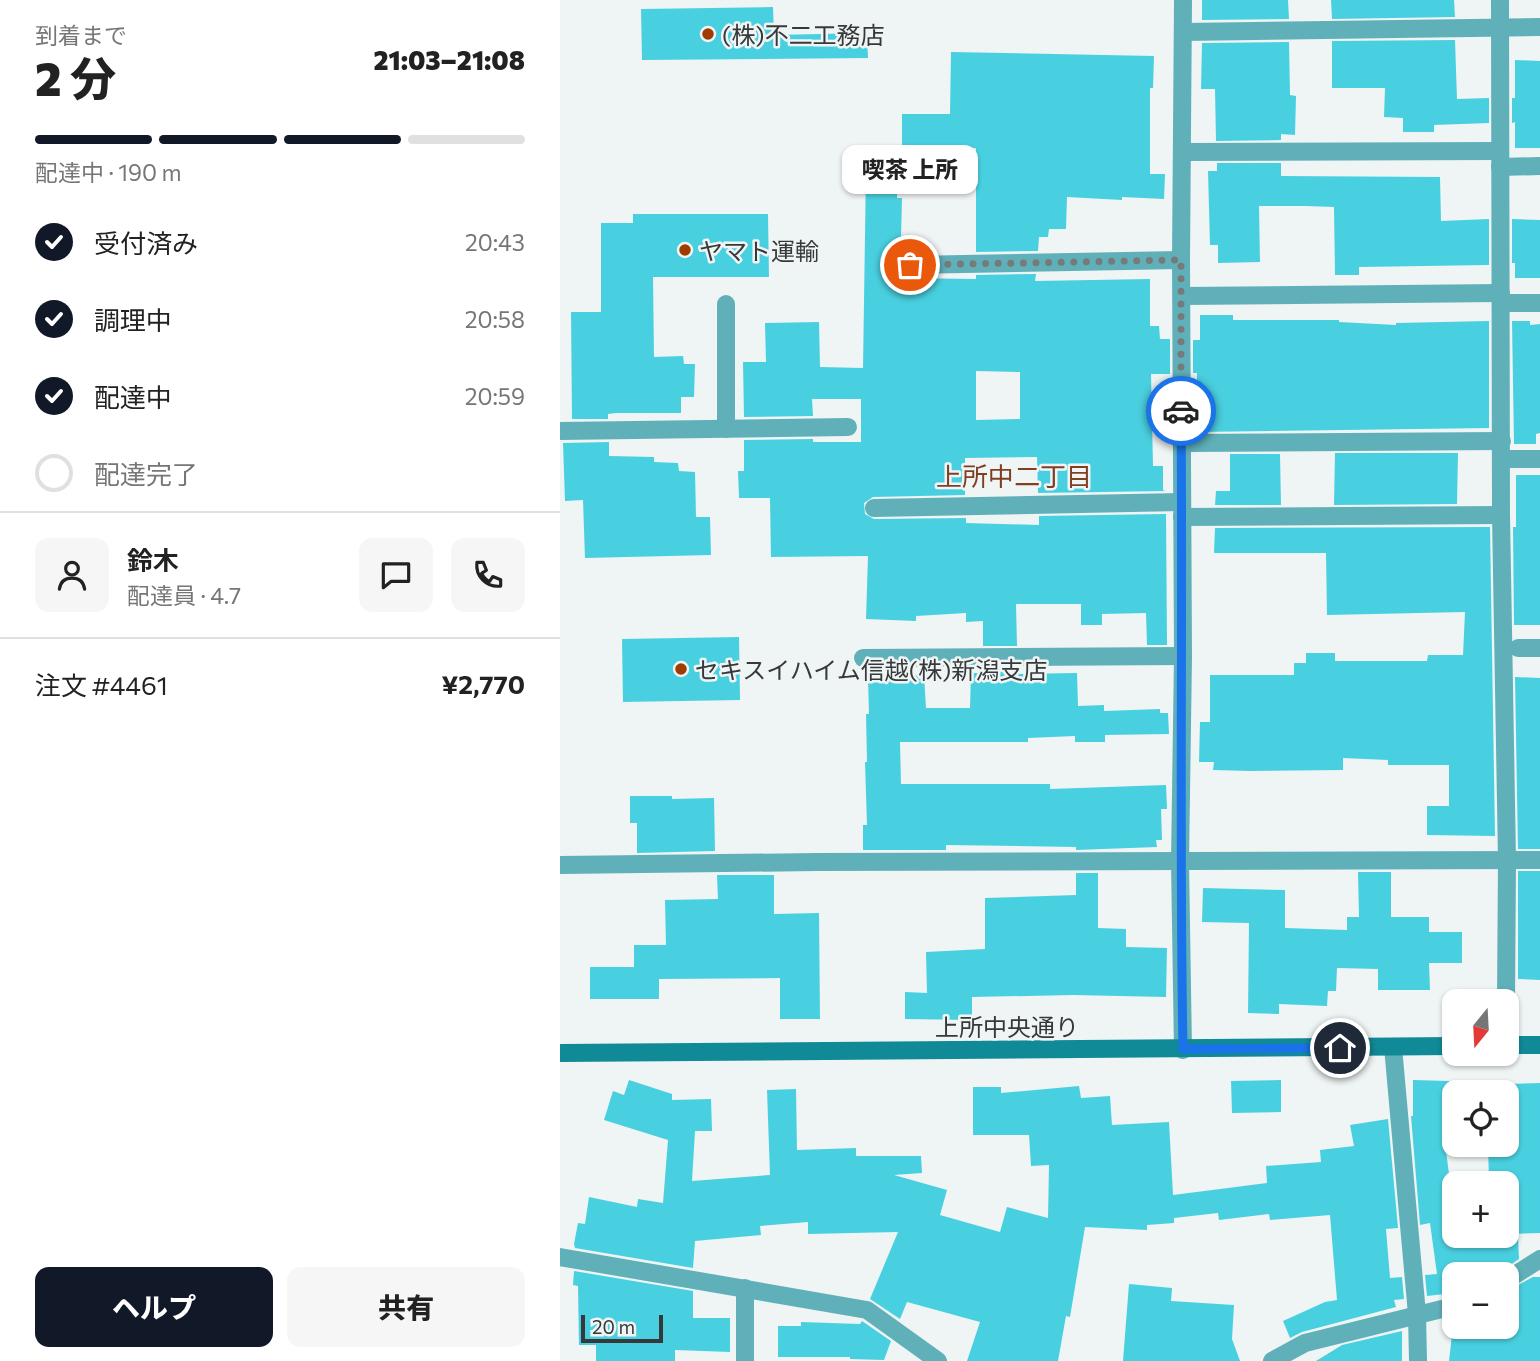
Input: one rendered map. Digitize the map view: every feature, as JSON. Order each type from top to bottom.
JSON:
[{"type":"street","points":[[1183,0],[1183,656],[1180,862],[1183,1049]]},
{"type":"street","points":[[1500,0],[1501,516],[1507,860],[1506,989]]},
{"type":"street","points":[[1183,32],[1540,27]]},
{"type":"street","points":[[1182,152],[1500,159],[1540,166]]},
{"type":"street","points":[[910,265],[1181,260]]},
{"type":"street","points":[[1182,296],[1501,298],[1540,303]]},
{"type":"street","points":[[726,304],[726,429]]},
{"type":"street","points":[[560,431],[848,427]]},
{"type":"street","points":[[1182,443],[1502,450],[1540,459]]},
{"type":"street","points":[[874,509],[1182,509],[1501,516]]},
{"type":"street","points":[[1518,648],[1540,648]]},
{"type":"street","points":[[863,658],[1183,656]]},
{"type":"street","points":[[560,865],[1540,860]]},
{"type":"street","points":[[1519,1045],[1540,1045]]},
{"type":"street","name":"上所中央通り","points":[[560,1054],[1442,1046]]},
{"type":"street","points":[[1393,1047],[1417,1314],[1418,1361]]},
{"type":"street","points":[[560,1256],[867,1310],[914,1353],[938,1361]]},
{"type":"street","points":[[1519,1272],[1540,1259]]},
{"type":"street","points":[[745,1287],[745,1361]]},
{"type":"street","points":[[1272,1361],[1306,1343],[1442,1309]]},
{"type":"building","points":[[1202,0],[1288,0],[1289,19],[1202,20]]},
{"type":"building","points":[[1331,0],[1454,0],[1455,17],[1332,19]]},
{"type":"building","name":"(株)不二工務店","points":[[773,7],[774,35],[867,33],[868,58],[642,60],[641,9]]},
{"type":"building","points":[[1455,40],[1457,99],[1489,98],[1489,123],[1434,125],[1434,132],[1403,132],[1403,118],[1384,117],[1385,88],[1332,88],[1332,41]]},
{"type":"building","points":[[1289,42],[1290,95],[1296,96],[1295,135],[1281,134],[1281,140],[1216,141],[1215,89],[1201,89],[1202,43]]},
{"type":"building","points":[[951,52],[1154,56],[1153,88],[1150,88],[1150,174],[1165,174],[1164,199],[1067,197],[1066,229],[1049,229],[1048,237],[1039,237],[1038,251],[976,252],[976,148],[902,149],[902,114],[950,114]]},
{"type":"building","points":[[1515,60],[1540,61],[1540,148],[1515,148],[1512,98],[1515,98]]},
{"type":"building","points":[[1217,163],[1281,163],[1281,176],[1440,177],[1441,221],[1489,219],[1489,265],[1359,267],[1359,275],[1335,275],[1334,207],[1306,206],[1259,206],[1260,262],[1218,263],[1218,245],[1210,245],[1208,171],[1217,171]]},
{"type":"building","points":[[866,169],[897,170],[897,198],[902,198],[900,278],[976,279],[976,275],[1036,274],[1035,281],[1150,279],[1150,326],[1159,326],[1160,339],[1170,339],[1170,374],[1151,374],[1153,466],[1163,466],[1165,491],[1038,493],[1037,457],[965,458],[965,495],[873,497],[864,503],[865,514],[874,519],[966,518],[966,523],[1039,525],[1039,516],[1166,514],[1167,645],[1147,645],[1146,613],[1102,614],[1102,625],[1081,625],[1081,604],[1016,604],[1017,646],[983,646],[983,621],[966,622],[966,613],[916,616],[916,621],[866,619],[868,556],[771,557],[770,498],[739,498],[738,471],[744,471],[744,440],[813,439],[813,442],[861,442],[861,399],[812,399],[813,416],[744,417],[743,362],[766,362],[765,323],[819,322],[820,367],[863,368]],"holes":[[[976,371],[1020,372],[1020,419],[976,420]]]},
{"type":"building","points":[[633,214],[768,214],[769,277],[653,277],[654,357],[683,356],[684,364],[695,364],[694,397],[681,397],[681,413],[616,413],[608,414],[608,419],[572,419],[571,312],[601,312],[601,223],[633,223]]},
{"type":"building","points":[[1512,219],[1540,220],[1540,278],[1515,278],[1515,263],[1512,263]]},
{"type":"building","points":[[1200,315],[1233,315],[1233,320],[1339,320],[1396,325],[1489,321],[1489,428],[1196,432],[1197,373],[1193,373],[1193,340],[1200,340]]},
{"type":"building","points":[[1512,321],[1540,324],[1540,433],[1536,434],[1536,444],[1514,444]]},
{"type":"building","points":[[609,442],[609,456],[654,457],[654,462],[678,463],[679,471],[695,472],[696,517],[710,517],[711,555],[585,558],[583,500],[565,501],[563,443]]},
{"type":"building","points":[[1335,453],[1458,453],[1457,504],[1334,505]]},
{"type":"building","points":[[1230,454],[1280,454],[1281,505],[1215,505],[1216,491],[1230,491]]},
{"type":"building","points":[[1516,475],[1540,475],[1540,625],[1514,625],[1513,527],[1516,527]]},
{"type":"building","points":[[1490,527],[1495,836],[1427,835],[1427,806],[1449,806],[1449,765],[1388,765],[1388,760],[1343,758],[1343,770],[1250,771],[1213,770],[1214,762],[1199,762],[1200,722],[1210,722],[1210,675],[1294,675],[1294,663],[1306,663],[1306,653],[1335,653],[1335,661],[1427,661],[1428,655],[1463,655],[1465,612],[1327,615],[1326,553],[1214,553],[1215,528]]},
{"type":"building","name":"セキスイハイム信越(株)新潟支店","points":[[739,637],[740,700],[623,702],[622,639]]},
{"type":"building","points":[[1017,668],[1017,674],[1077,673],[1078,706],[1104,705],[1104,711],[1160,709],[1160,713],[1168,713],[1169,734],[1105,735],[1105,742],[1075,742],[1075,736],[1028,738],[1028,742],[900,742],[901,784],[1050,784],[1050,789],[1166,785],[1167,809],[1161,809],[1162,840],[1156,840],[1157,847],[1076,850],[1076,847],[946,845],[946,850],[863,850],[863,825],[867,825],[865,762],[866,714],[869,714],[868,678],[924,675],[926,708],[970,708],[971,673],[983,673],[983,669]]},
{"type":"building","points":[[1515,677],[1540,678],[1540,849],[1518,849]]},
{"type":"building","points":[[630,796],[714,798],[715,851],[637,853],[637,823],[630,823]]},
{"type":"building","points":[[1518,871],[1540,871],[1540,980],[1518,979]]},
{"type":"building","points":[[1358,872],[1391,872],[1391,917],[1429,917],[1429,932],[1462,932],[1462,963],[1429,963],[1430,990],[1378,990],[1378,969],[1337,968],[1336,991],[1328,991],[1327,1006],[1279,1004],[1279,1014],[1248,1013],[1249,923],[1202,922],[1203,888],[1285,890],[1285,928],[1347,930],[1347,917],[1359,917]]},
{"type":"building","points":[[1076,873],[1098,873],[1098,928],[1126,929],[1126,947],[1167,948],[1166,997],[972,997],[972,1020],[905,1019],[905,992],[927,993],[926,952],[985,949],[985,898],[1076,895]]},
{"type":"building","points":[[717,875],[774,875],[774,914],[819,913],[820,1019],[780,1019],[780,978],[659,979],[659,999],[590,999],[590,967],[634,967],[634,945],[666,945],[665,900],[718,899]]},
{"type":"building","points":[[629,1080],[672,1094],[672,1100],[711,1099],[712,1131],[695,1131],[692,1181],[770,1175],[767,1090],[796,1089],[797,1150],[856,1148],[856,1156],[921,1156],[922,1173],[894,1175],[947,1190],[940,1215],[1000,1232],[1007,1207],[1048,1218],[1049,1165],[1031,1166],[1029,1135],[973,1135],[973,1087],[1001,1087],[1001,1093],[1079,1086],[1081,1098],[1110,1096],[1112,1125],[1169,1122],[1173,1195],[1267,1183],[1266,1166],[1321,1162],[1320,1150],[1354,1146],[1350,1125],[1388,1119],[1398,1228],[1386,1229],[1390,1278],[1402,1277],[1404,1299],[1394,1300],[1396,1307],[1302,1332],[1290,1338],[1283,1321],[1325,1302],[1337,1300],[1330,1215],[1270,1220],[1269,1214],[1219,1220],[1218,1213],[1174,1218],[1174,1223],[1147,1225],[1147,1230],[1085,1227],[1070,1317],[1066,1316],[1058,1361],[967,1361],[980,1322],[907,1302],[900,1319],[870,1299],[898,1232],[808,1234],[808,1222],[760,1226],[761,1235],[695,1241],[693,1268],[575,1248],[578,1223],[585,1224],[589,1197],[637,1207],[638,1199],[663,1203],[668,1140],[604,1120],[613,1091],[624,1095]]},
{"type":"building","points":[[1281,1080],[1281,1112],[1232,1113],[1231,1081]]},
{"type":"building","points":[[1413,1080],[1442,1081],[1442,1157],[1447,1157],[1449,1171],[1442,1171],[1442,1248],[1519,1248],[1519,1259],[1515,1262],[1442,1262],[1442,1294],[1427,1296],[1425,1275],[1437,1274],[1430,1223],[1420,1225]]},
{"type":"building","points":[[1540,1083],[1540,1233],[1519,1234],[1519,1171],[1489,1171],[1488,1157],[1519,1157],[1519,1084]]},
{"type":"building","points":[[574,1271],[693,1291],[693,1318],[730,1318],[730,1352],[675,1350],[675,1361],[596,1361],[596,1345],[579,1345],[578,1286],[573,1285]]},
{"type":"building","points":[[1533,1277],[1540,1277],[1540,1361],[1449,1361],[1452,1339],[1519,1339],[1519,1285]]},
{"type":"building","points":[[1129,1284],[1172,1288],[1171,1301],[1234,1305],[1232,1339],[1240,1361],[1123,1361]]},
{"type":"building","points":[[862,1321],[891,1341],[884,1360],[778,1357],[778,1326],[801,1326],[801,1322],[860,1324]]},
{"type":"building","points":[[1402,1331],[1402,1361],[1316,1361],[1342,1345]]},
{"type":"way so far","points":[[910,265],[1181,260],[1181,411]]},
{"type":"place","name":"(株)不二工務店","points":[[708,34]]},
{"type":"place","name":"ヤマト運輸","points":[[685,250]]},
{"type":"place","name":"喫茶 上所","points":[[910,265]]},
{"type":"place","name":"セキスイハイム信越(株)新潟支店","points":[[681,669]]},
{"type":"district","name":"上所中二丁目","points":[[1014,475]]},
{"type":"route","points":[[1181,411],[1183,656],[1180,862],[1183,1049],[1340,1048]]}]
